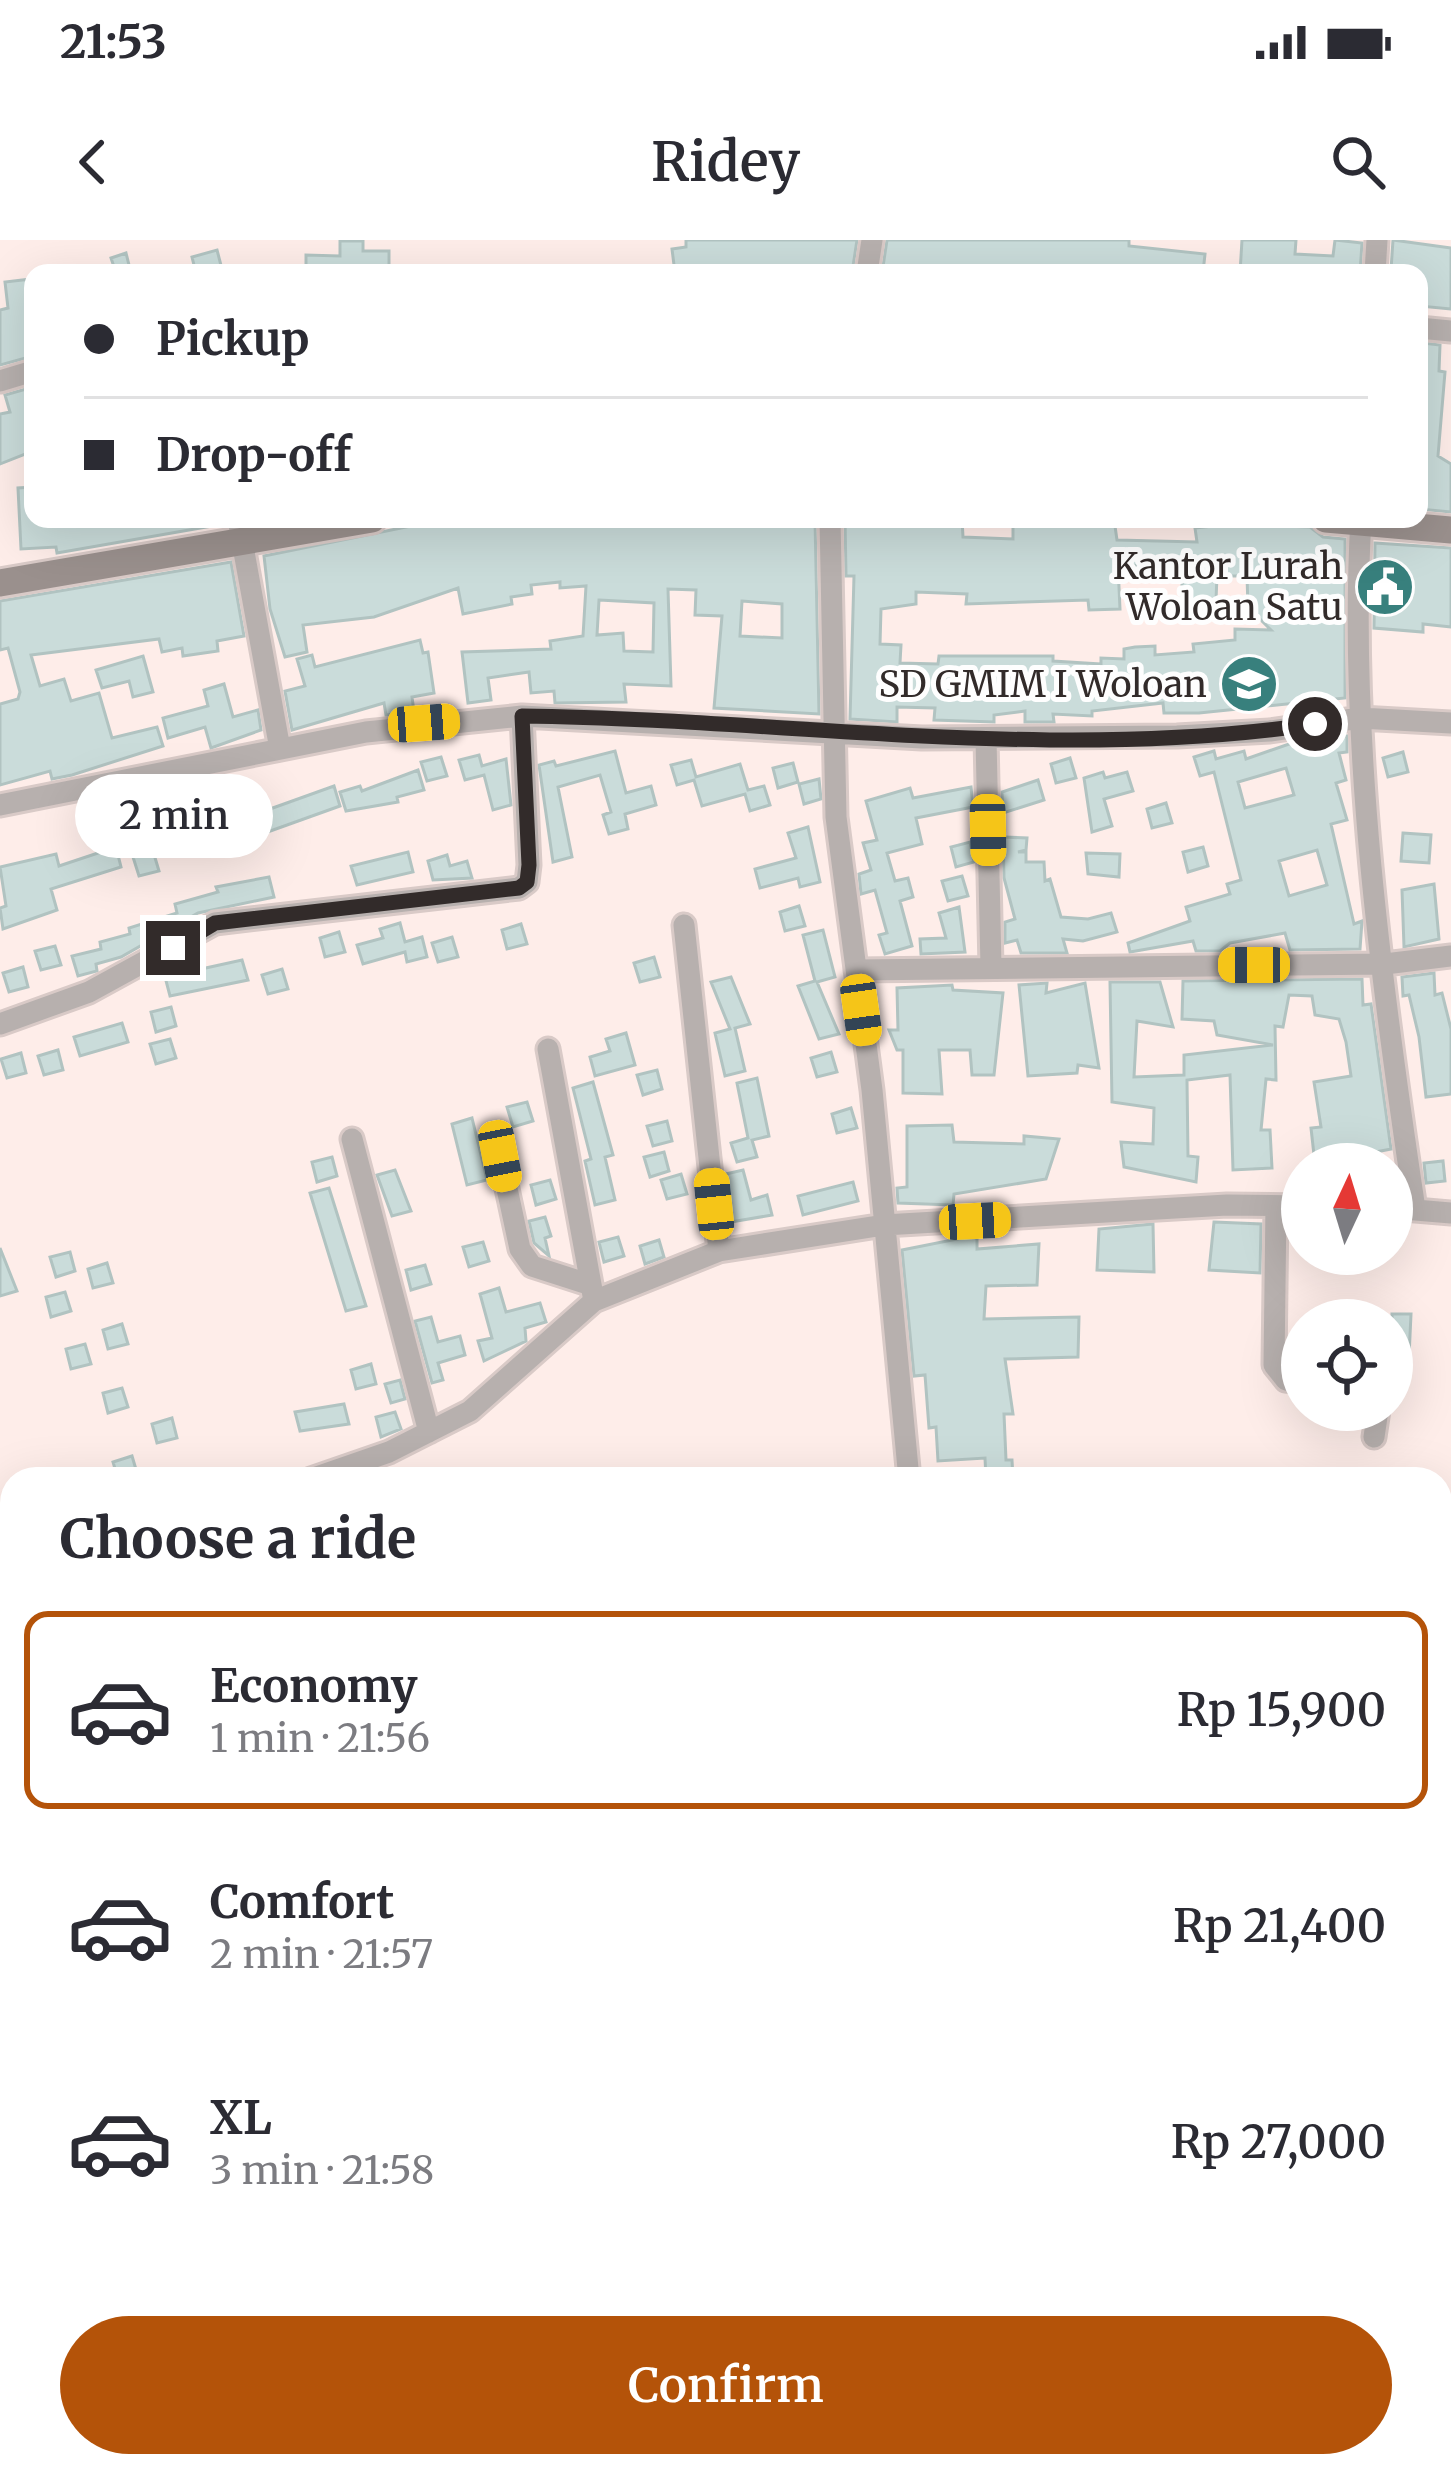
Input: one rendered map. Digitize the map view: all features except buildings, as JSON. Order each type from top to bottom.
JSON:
[{"type":"main road","points":[[0,583],[241,530]]},
{"type":"street","points":[[830,528],[831,734],[908,1467]]},
{"type":"street","points":[[1361,528],[1360,718],[1398,1143]]},
{"type":"street","points":[[241,530],[280,748]]},
{"type":"street","points":[[0,1024],[75,999],[215,923],[519,888],[527,882],[529,865],[522,716]]},
{"type":"street","points":[[0,806],[424,723],[522,716],[986,738],[1270,731],[1360,718],[1451,723]]},
{"type":"street","points":[[986,738],[992,968]]},
{"type":"street","points":[[684,925],[719,1251]]},
{"type":"street","points":[[856,970],[1385,964],[1451,956]]},
{"type":"street","points":[[548,1049],[592,1293]]},
{"type":"street","points":[[352,1139],[429,1432]]},
{"type":"street","points":[[500,1156],[520,1250],[532,1266],[592,1293]]},
{"type":"street","points":[[1276,1206],[1274,1365],[1281,1374]]},
{"type":"street","points":[[341,1467],[429,1432],[505,1385],[592,1293],[719,1251],[884,1225],[1281,1206]]},
{"type":"street","points":[[1413,1209],[1451,1214]]},
{"type":"street","points":[[1374,1437],[1375,1431]]},
{"type":"place","name":"Kantor Lurah Woloan Satu","points":[[1385,587]]},
{"type":"place","name":"SD GMIM I Woloan","points":[[1249,684]]},
{"type":"route","points":[[173,948],[215,923],[519,888],[527,882],[529,865],[522,716],[922,738],[1177,736],[1315,724]]}]
